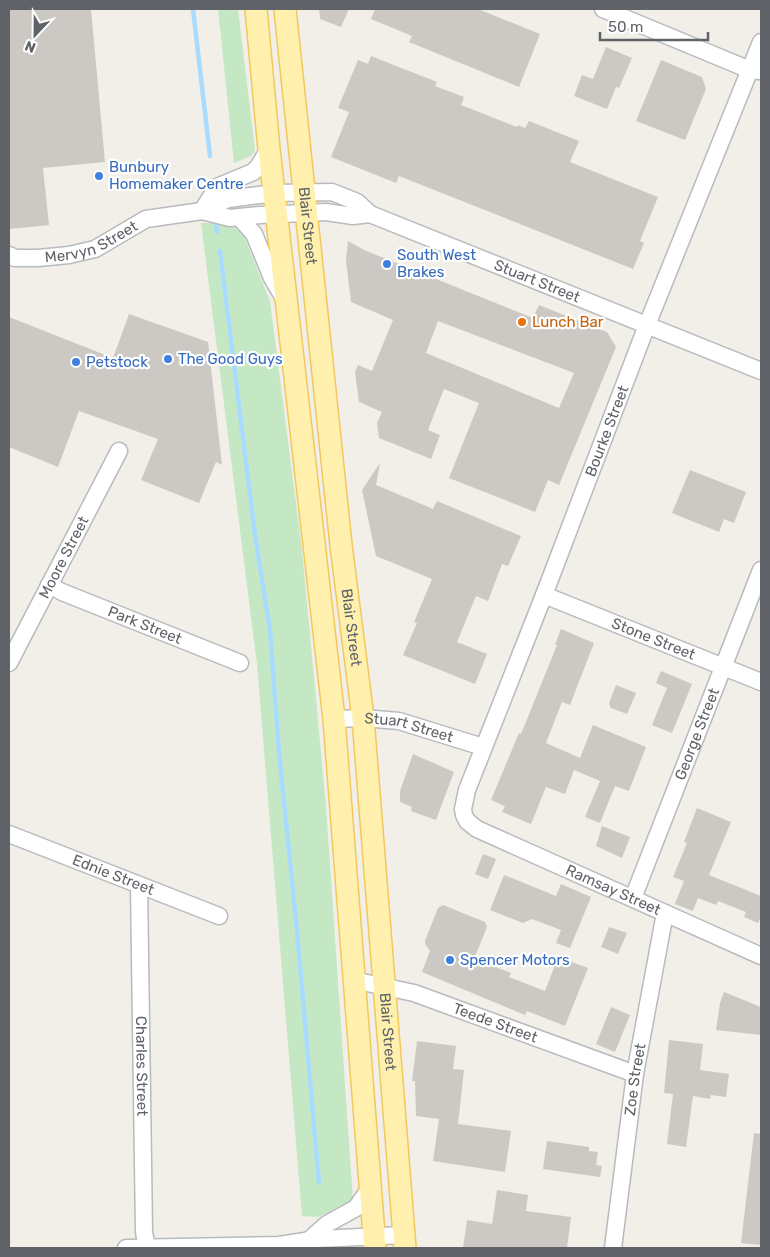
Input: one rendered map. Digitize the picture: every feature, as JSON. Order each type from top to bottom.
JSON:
[{"type":"main road","name":"Blair Street","points":[[256,9],[269,148],[334,719],[374,1243]]},
{"type":"main road","name":"Blair Street","points":[[285,9],[341,545],[363,718],[383,987],[405,1242]]},
{"type":"street","points":[[603,9],[756,71]]},
{"type":"street","name":"Bourke Street","points":[[467,821],[463,809],[464,802],[483,747],[544,595],[647,325],[756,71],[761,42]]},
{"type":"street","points":[[202,211],[217,187],[253,172],[269,148]]},
{"type":"street","name":"Mervyn Street","points":[[202,211],[230,218],[239,217],[303,192]]},
{"type":"street","name":"Stuart Street","points":[[303,192],[332,192],[357,202],[370,214],[761,370]]},
{"type":"street","name":"Mervyn Street","points":[[9,256],[14,258],[38,258],[69,255],[95,249],[146,219],[202,211],[228,199],[276,204],[306,213]]},
{"type":"street","name":"Stuart Street","points":[[306,213],[332,212],[353,216],[370,214]]},
{"type":"street","points":[[239,217],[254,234],[272,278],[287,304]]},
{"type":"street","name":"Moore Street","points":[[9,663],[118,451]]},
{"type":"street","name":"George Street","points":[[633,898],[761,570]]},
{"type":"street","name":"Park Street","points":[[50,585],[62,592],[240,663]]},
{"type":"street","name":"Stone Street","points":[[544,595],[761,682]]},
{"type":"street","name":"Stuart Street","points":[[334,719],[363,718],[399,721],[483,747]]},
{"type":"street","name":"Ramsay Street","points":[[467,821],[477,829],[761,956]]},
{"type":"street","name":"Ednie Street","points":[[9,834],[219,916]]},
{"type":"street","name":"Charles Street","points":[[139,885],[144,1222],[147,1248]]},
{"type":"street","name":"Zoe Street","points":[[613,1248],[635,1074],[664,913]]},
{"type":"street","name":"Teede Street","points":[[353,980],[414,994],[635,1074]]},
{"type":"street","points":[[308,1241],[327,1224],[356,1208],[370,1188]]},
{"type":"street","points":[[126,1248],[284,1247],[308,1241],[405,1242]]},
{"type":"green space","points":[[218,9],[238,9],[255,150],[251,156],[234,163]]},
{"type":"green space","points":[[201,223],[230,223],[244,236],[270,301],[302,550],[326,806],[353,1201],[318,1217],[302,1216],[257,664]]},
{"type":"building","points":[[9,9],[91,9],[105,162],[43,168],[49,225],[9,229]]},
{"type":"building","points":[[319,9],[349,9],[341,27],[320,19]]},
{"type":"building","points":[[375,9],[478,9],[540,34],[519,87],[409,42],[412,36],[371,19]]},
{"type":"building","points":[[606,47],[632,58],[619,88],[616,87],[607,109],[574,96],[582,75],[593,79]]},
{"type":"building","points":[[371,56],[437,82],[435,86],[464,97],[461,105],[517,127],[518,125],[525,128],[529,121],[579,141],[570,162],[658,197],[640,241],[644,243],[633,269],[399,176],[396,183],[331,157],[349,112],[338,108],[358,60],[368,64]]},
{"type":"building","points":[[661,60],[702,77],[706,89],[685,140],[636,121]]},
{"type":"building","points":[[348,241],[364,250],[533,318],[539,305],[607,332],[616,347],[559,485],[548,480],[535,512],[449,478],[479,403],[444,389],[428,430],[440,435],[431,459],[379,438],[377,423],[382,412],[359,402],[355,372],[358,365],[372,371],[393,320],[351,302],[346,261]],"holes":[[[438,321],[574,373],[559,408],[426,353]]]},
{"type":"building","points":[[129,314],[208,342],[222,465],[216,462],[199,503],[141,480],[158,439],[79,411],[58,467],[9,447],[9,317],[113,358]]},
{"type":"building","points":[[380,463],[376,485],[433,509],[437,501],[521,536],[508,566],[502,564],[488,601],[476,596],[457,642],[487,654],[475,684],[403,655],[417,623],[414,622],[432,579],[376,556],[362,490]]},
{"type":"building","points":[[690,470],[746,492],[734,523],[724,519],[719,532],[672,513]]},
{"type":"building","points":[[561,629],[594,643],[570,705],[562,702],[546,743],[580,758],[593,725],[646,747],[629,791],[615,786],[600,823],[585,817],[600,781],[574,770],[565,794],[546,787],[531,824],[502,812],[505,806],[491,800],[519,733],[521,734],[557,645],[555,645]]},
{"type":"building","points":[[661,671],[692,684],[672,733],[652,725],[667,688],[656,683]]},
{"type":"building","points":[[616,685],[636,693],[627,714],[611,708],[609,703]]},
{"type":"building","points":[[413,754],[454,772],[436,820],[411,811],[412,807],[400,802],[400,791]]},
{"type":"building","points":[[697,808],[731,822],[709,875],[761,896],[761,916],[758,923],[744,917],[746,912],[718,901],[716,905],[698,898],[693,911],[675,904],[684,881],[673,877],[687,843],[684,842]]},
{"type":"building","points":[[602,826],[630,837],[622,858],[596,846]]},
{"type":"building","points":[[483,854],[496,859],[488,879],[475,874]]},
{"type":"building","points":[[504,875],[556,896],[561,884],[591,897],[570,948],[556,943],[561,930],[532,919],[523,923],[490,910]]},
{"type":"building","points":[[443,905],[485,922],[487,927],[474,959],[511,973],[509,977],[545,991],[558,957],[588,968],[565,1026],[527,1011],[525,1015],[422,972],[430,951],[425,941],[438,908]]},
{"type":"building","points":[[609,927],[627,933],[618,954],[601,947]]},
{"type":"building","points":[[724,992],[761,1007],[761,1035],[716,1030],[720,1003]]},
{"type":"building","points":[[611,1007],[630,1015],[615,1052],[596,1044]]},
{"type":"building","points":[[669,1040],[703,1044],[700,1070],[729,1074],[726,1097],[711,1095],[710,1099],[693,1096],[686,1147],[667,1144],[673,1094],[664,1093]]},
{"type":"building","points":[[417,1041],[456,1046],[453,1069],[464,1070],[458,1124],[511,1131],[505,1172],[433,1161],[439,1119],[416,1116],[415,1081],[412,1081]]},
{"type":"building","points":[[754,1133],[761,1134],[761,1245],[741,1243]]},
{"type":"building","points":[[547,1141],[589,1147],[589,1151],[598,1152],[596,1165],[602,1166],[600,1177],[543,1169]]},
{"type":"building","points":[[497,1190],[528,1195],[526,1211],[571,1217],[567,1248],[463,1248],[467,1220],[492,1224]]},
{"type":"waterway","points":[[193,9],[210,156]]},
{"type":"waterway","points":[[215,218],[217,232]]},
{"type":"waterway","points":[[220,251],[255,535],[270,630],[279,752],[319,1183]]},
{"type":"place","name":"Bunbury Homemaker Centre","points":[[99,176]]},
{"type":"place","name":"South West Brakes","points":[[387,264]]},
{"type":"place","name":"Lunch Bar","points":[[522,322]]},
{"type":"place","name":"The Good Guys","points":[[168,359]]},
{"type":"place","name":"Petstock","points":[[76,362]]},
{"type":"place","name":"Spencer Motors","points":[[450,960]]}]
